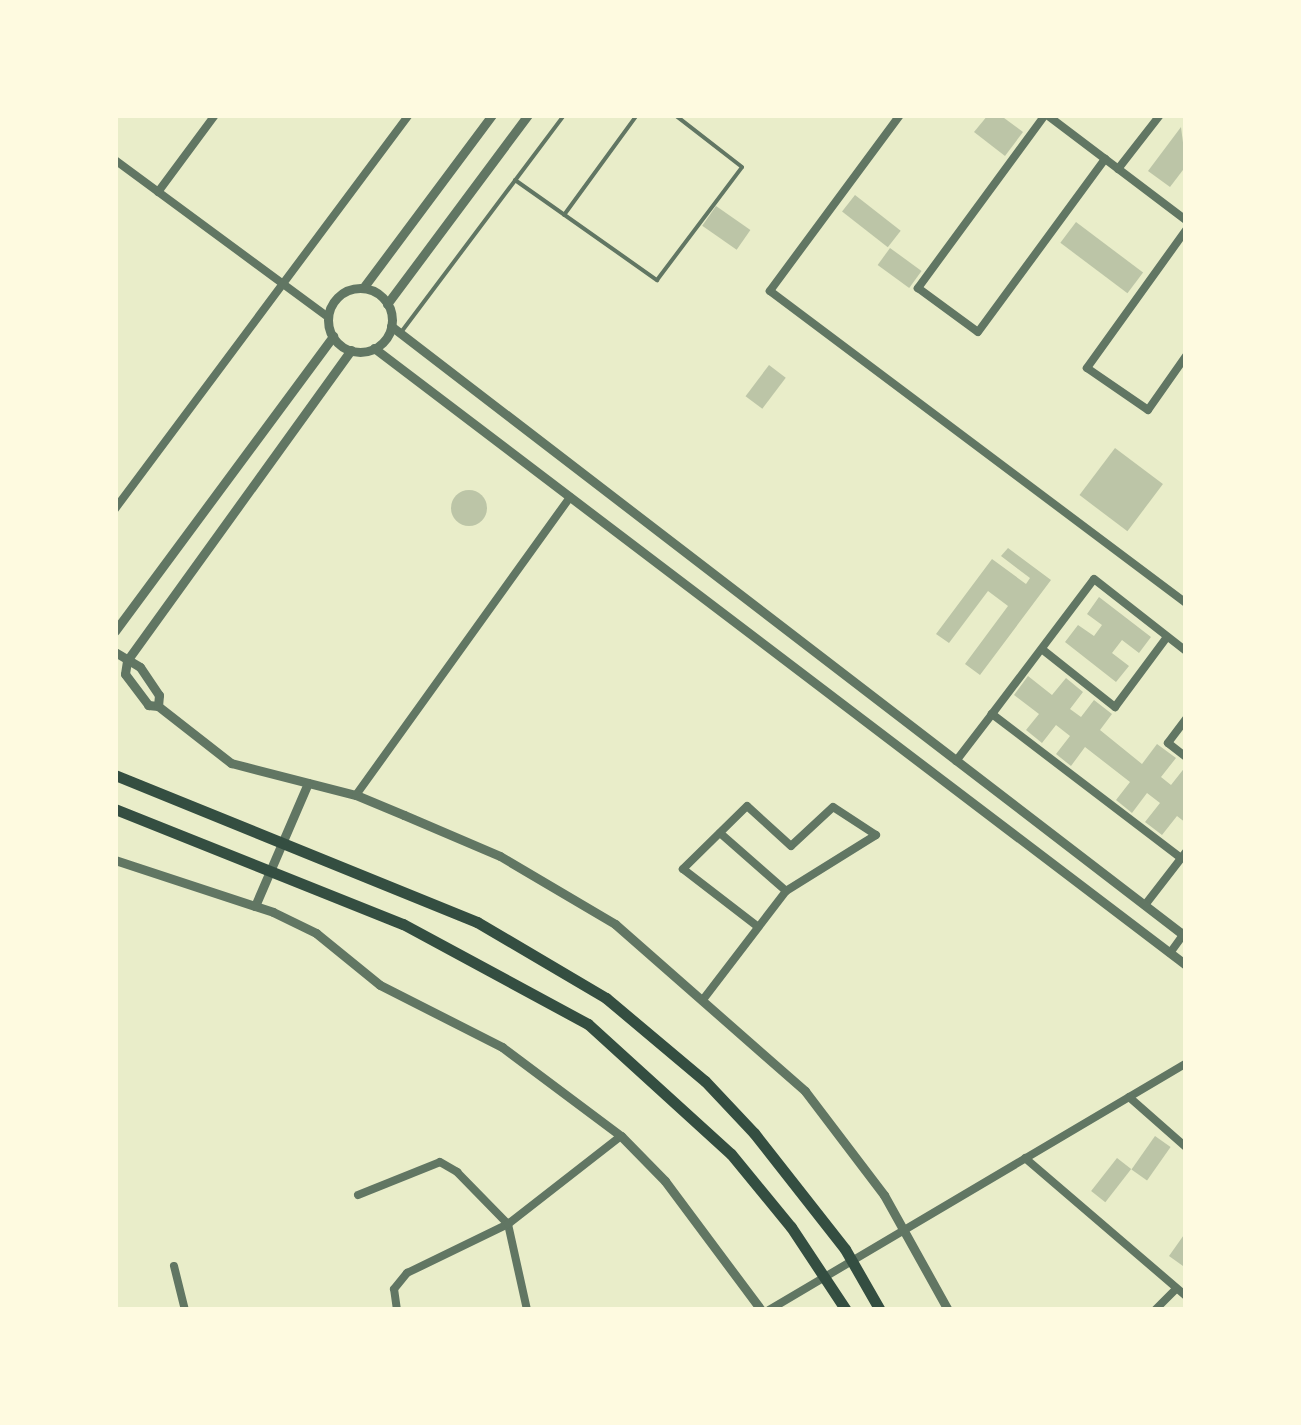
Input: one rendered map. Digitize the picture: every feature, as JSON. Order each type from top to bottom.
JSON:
[{"type":"highway","points":[[115,775],[478,922],[606,998],[742,1120],[844,1249],[878,1305]]},
{"type":"highway","points":[[115,809],[461,950],[588,1024],[683,1104],[818,1265],[846,1310]]},
{"type":"street","points":[[158,192],[215,115]]},
{"type":"street","points":[[115,509],[409,115]]},
{"type":"street","points":[[328,317],[339,295],[362,288],[492,115]]},
{"type":"street","points":[[528,115],[387,304],[391,326],[1185,934],[1170,952]]},
{"type":"street","points":[[900,115],[770,291],[1186,603]]},
{"type":"street","points":[[1105,159],[978,332],[918,288],[1046,115],[1105,159],[1186,220]]},
{"type":"street","points":[[1118,169],[1160,115]]},
{"type":"street","points":[[115,160],[328,317],[333,336],[351,350],[374,348],[1186,965]]},
{"type":"street","points":[[1186,230],[1088,368],[1148,410],[1186,356]]},
{"type":"street","points":[[362,288],[387,304]]},
{"type":"street","points":[[374,348],[391,326]]},
{"type":"street","points":[[115,631],[333,336]]},
{"type":"street","points":[[351,350],[127,661],[125,674],[148,704],[158,706],[231,763],[356,795],[500,856],[615,924],[705,997],[805,1091],[904,1230],[948,1310]]},
{"type":"street","points":[[356,795],[570,497]]},
{"type":"street","points":[[956,761],[1094,579],[1186,651]]},
{"type":"street","points":[[1043,650],[1115,707],[1167,636]]},
{"type":"street","points":[[115,652],[159,694],[158,706]]},
{"type":"street","points":[[992,714],[1184,855],[1145,905]]},
{"type":"street","points":[[1186,719],[1168,743],[1186,758]]},
{"type":"street","points":[[255,906],[308,783]]},
{"type":"street","points":[[705,997],[786,891],[876,835],[833,807],[791,846],[746,806],[683,869],[757,926]]},
{"type":"street","points":[[720,832],[786,891]]},
{"type":"street","points":[[115,860],[255,906],[316,933],[380,985],[502,1047],[621,1136],[665,1182],[761,1310]]},
{"type":"street","points":[[769,1310],[1186,1063]]},
{"type":"street","points":[[1129,1097],[1186,1146]]},
{"type":"street","points":[[396,1310],[394,1289],[407,1273],[508,1224],[621,1136]]},
{"type":"street","points":[[1026,1158],[1186,1296]]},
{"type":"street","points":[[358,1195],[440,1162],[508,1224],[526,1310]]},
{"type":"street","points":[[174,1266],[185,1310]]},
{"type":"street","points":[[1154,1310],[1176,1289]]},
{"type":"lane","points":[[400,334],[564,115]]},
{"type":"lane","points":[[564,215],[636,115]]},
{"type":"lane","points":[[516,180],[652,281],[660,277],[742,167],[676,115]]},
{"type":"building","points":[[988,115],[1000,115],[1023,132],[1005,156],[974,132]]},
{"type":"building","points":[[1181,127],[1186,166],[1170,187],[1148,171]]},
{"type":"building","points":[[855,195],[901,231],[888,247],[842,212]]},
{"type":"building","points":[[716,206],[750,230],[737,250],[702,226]]},
{"type":"building","points":[[1076,222],[1143,273],[1127,293],[1060,243]]},
{"type":"building","points":[[890,248],[922,271],[909,288],[878,265]]},
{"type":"building","points":[[769,365],[786,378],[762,409],[746,396]]},
{"type":"building","points":[[1115,448],[1163,484],[1127,531],[1079,495]]},
{"type":"building","points":[[469,490],[482,495],[487,508],[482,521],[469,526],[456,521],[451,508],[456,495]]},
{"type":"building","points":[[1008,548],[1051,580],[980,675],[965,664],[1008,606],[988,591],[949,643],[936,634],[992,559],[1026,584],[1030,578],[1001,556]]},
{"type":"building","points":[[1099,597],[1151,637],[1139,653],[1122,640],[1112,653],[1129,666],[1116,682],[1065,642],[1078,625],[1094,636],[1102,625],[1087,614]]},
{"type":"building","points":[[1028,676],[1052,695],[1066,678],[1083,692],[1070,709],[1081,717],[1094,700],[1112,714],[1100,730],[1142,764],[1157,744],[1176,758],[1161,777],[1171,785],[1186,766],[1186,823],[1177,816],[1162,835],[1145,822],[1160,803],[1147,793],[1132,813],[1116,800],[1130,782],[1085,747],[1071,766],[1056,754],[1070,736],[1056,725],[1042,743],[1026,730],[1039,714],[1014,695]]},
{"type":"building","points":[[1155,1136],[1171,1147],[1147,1180],[1131,1170]]},
{"type":"building","points":[[1117,1158],[1131,1169],[1105,1202],[1091,1191]]},
{"type":"building","points":[[1186,1232],[1186,1262],[1183,1266],[1169,1256]]}]
